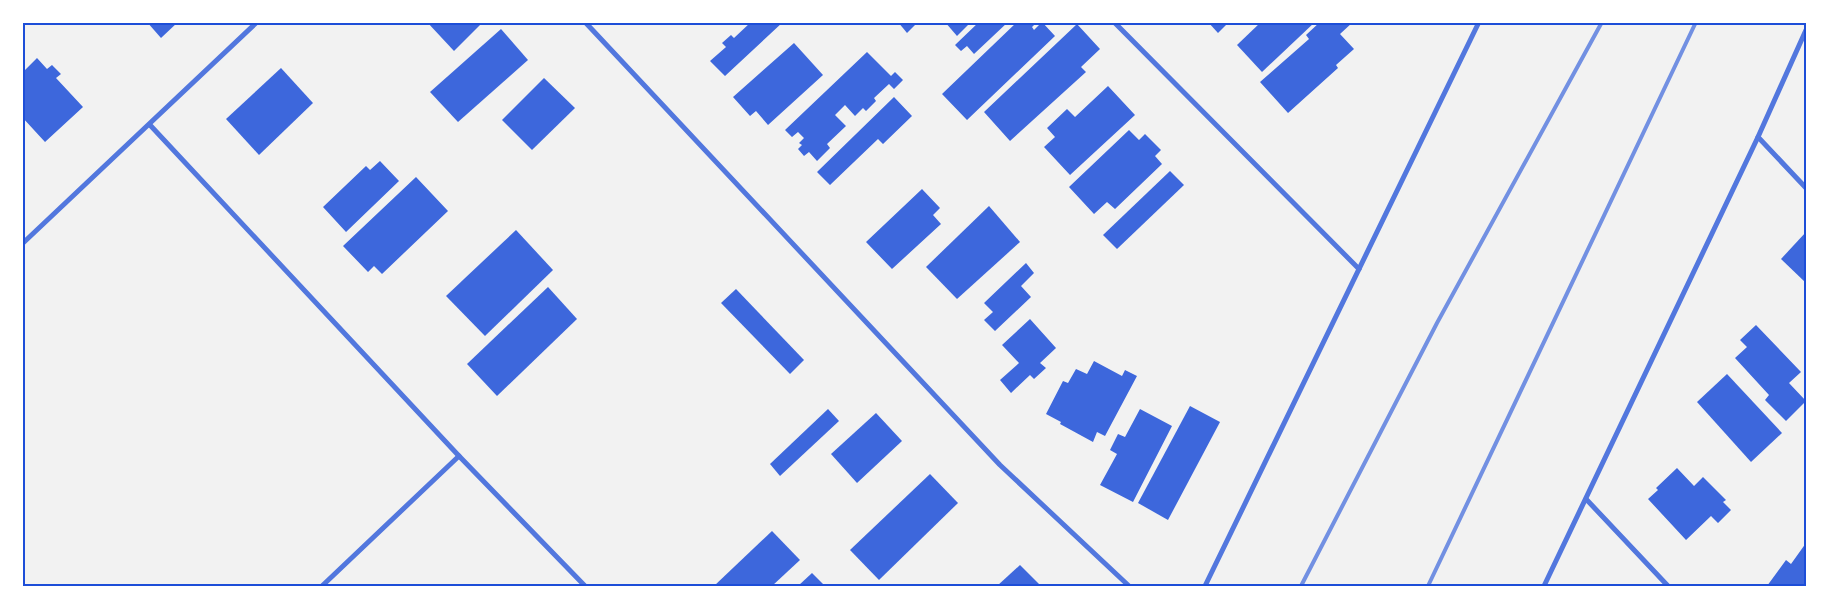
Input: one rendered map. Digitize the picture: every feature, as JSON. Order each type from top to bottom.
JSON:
[{"type":"street","points":[[22,244],[257,22]]},
{"type":"street","points":[[585,22],[1000,465],[1129,586]]},
{"type":"street","points":[[1114,22],[1359,268]]},
{"type":"street","points":[[1205,586],[1479,22]]},
{"type":"street","points":[[1544,586],[1758,137],[1806,30]]},
{"type":"street","points":[[150,125],[459,456],[585,586]]},
{"type":"street","points":[[1758,137],[1806,188]]},
{"type":"street","points":[[322,586],[459,456]]},
{"type":"street","points":[[1586,499],[1668,586]]},
{"type":"building","points":[[147,22],[178,22],[161,38]]},
{"type":"building","points":[[427,22],[483,22],[454,51]]},
{"type":"building","points":[[751,22],[783,22],[725,76],[710,61],[726,47],[722,43],[731,35],[734,38]]},
{"type":"building","points":[[898,22],[918,22],[907,33]]},
{"type":"building","points":[[945,22],[971,22],[957,36]]},
{"type":"building","points":[[979,22],[1008,22],[974,54],[967,46],[961,51],[955,45]]},
{"type":"building","points":[[1017,22],[1037,22],[1032,27],[1034,30],[1042,22],[1055,36],[967,120],[942,94]]},
{"type":"building","points":[[1208,22],[1229,22],[1218,33]]},
{"type":"building","points":[[1261,22],[1315,22],[1262,72],[1237,45]]},
{"type":"building","points":[[1320,22],[1353,22],[1340,34],[1354,49],[1336,65],[1338,68],[1288,113],[1260,82],[1309,39],[1306,35]]},
{"type":"building","points":[[1077,24],[1100,49],[1081,67],[1086,72],[1010,141],[984,112]]},
{"type":"building","points":[[501,29],[528,60],[458,122],[430,92]]},
{"type":"building","points":[[794,43],[823,75],[768,125],[756,111],[750,116],[733,97]]},
{"type":"building","points":[[867,52],[891,76],[895,72],[903,80],[894,89],[889,84],[874,98],[876,101],[866,111],[863,108],[855,116],[845,105],[835,115],[846,126],[827,144],[830,148],[817,161],[809,152],[804,156],[798,149],[802,145],[799,143],[804,138],[798,132],[792,137],[785,130]]},
{"type":"building","points":[[37,58],[47,69],[52,65],[61,74],[56,78],[83,107],[45,142],[22,117],[22,67],[25,70]]},
{"type":"building","points":[[281,68],[313,103],[259,155],[226,119]]},
{"type":"building","points":[[544,78],[575,108],[532,150],[502,120]]},
{"type":"building","points":[[1108,86],[1135,115],[1070,175],[1044,147],[1055,137],[1047,128],[1067,109],[1075,117]]},
{"type":"building","points":[[894,97],[912,116],[883,144],[878,139],[830,185],[817,172]]},
{"type":"building","points":[[1129,130],[1139,140],[1145,134],[1161,150],[1155,156],[1162,164],[1115,209],[1107,202],[1094,214],[1069,187]]},
{"type":"building","points":[[380,161],[399,181],[346,232],[323,207],[366,166],[370,170]]},
{"type":"building","points":[[1170,171],[1184,185],[1117,249],[1103,235]]},
{"type":"building","points":[[416,177],[448,211],[382,274],[374,266],[368,272],[343,246]]},
{"type":"building","points":[[922,189],[940,208],[933,215],[941,224],[892,269],[866,242]]},
{"type":"building","points":[[989,206],[1020,242],[957,299],[926,267]]},
{"type":"building","points":[[516,230],[553,270],[485,336],[446,296]]},
{"type":"building","points":[[1806,232],[1806,283],[1781,259]]},
{"type":"building","points":[[1026,263],[1034,273],[1021,286],[1031,297],[995,331],[984,320],[993,312],[984,303]]},
{"type":"building","points":[[548,287],[577,319],[497,396],[467,364]]},
{"type":"building","points":[[736,289],[804,360],[790,374],[721,303]]},
{"type":"building","points":[[1030,319],[1056,348],[1040,363],[1046,368],[1034,379],[1030,375],[1011,393],[1000,380],[1019,363],[1002,345]]},
{"type":"building","points":[[1756,325],[1801,372],[1789,383],[1806,401],[1786,421],[1765,400],[1769,395],[1735,358],[1747,347],[1740,340]]},
{"type":"building","points":[[1094,361],[1122,376],[1125,370],[1137,376],[1105,436],[1097,432],[1093,442],[1046,414],[1063,381],[1068,383],[1076,369],[1087,374]]},
{"type":"building","points":[[1727,374],[1782,433],[1751,462],[1697,402]]},
{"type":"building","points":[[1190,406],[1220,422],[1168,520],[1138,503]]},
{"type":"building","points":[[828,409],[839,421],[780,476],[770,464]]},
{"type":"building","points":[[1140,409],[1172,426],[1133,502],[1100,485],[1117,454],[1110,450],[1118,434],[1125,437]]},
{"type":"building","points":[[876,413],[902,441],[857,483],[831,454]]},
{"type":"building","points":[[1677,468],[1694,486],[1703,477],[1726,500],[1723,502],[1731,510],[1718,523],[1711,516],[1686,540],[1648,499],[1658,490],[1656,488]]},
{"type":"building","points":[[930,474],[958,503],[879,580],[850,550]]},
{"type":"building","points":[[772,531],[800,560],[772,586],[714,586]]},
{"type":"building","points":[[1806,543],[1806,586],[1767,586],[1786,560],[1791,564]]},
{"type":"building","points":[[1020,565],[1041,586],[997,586]]},
{"type":"building","points":[[812,573],[825,586],[798,586]]},
{"type":"railway","points":[[1301,586],[1437,323],[1602,22]]},
{"type":"railway","points":[[1428,586],[1696,22]]}]
